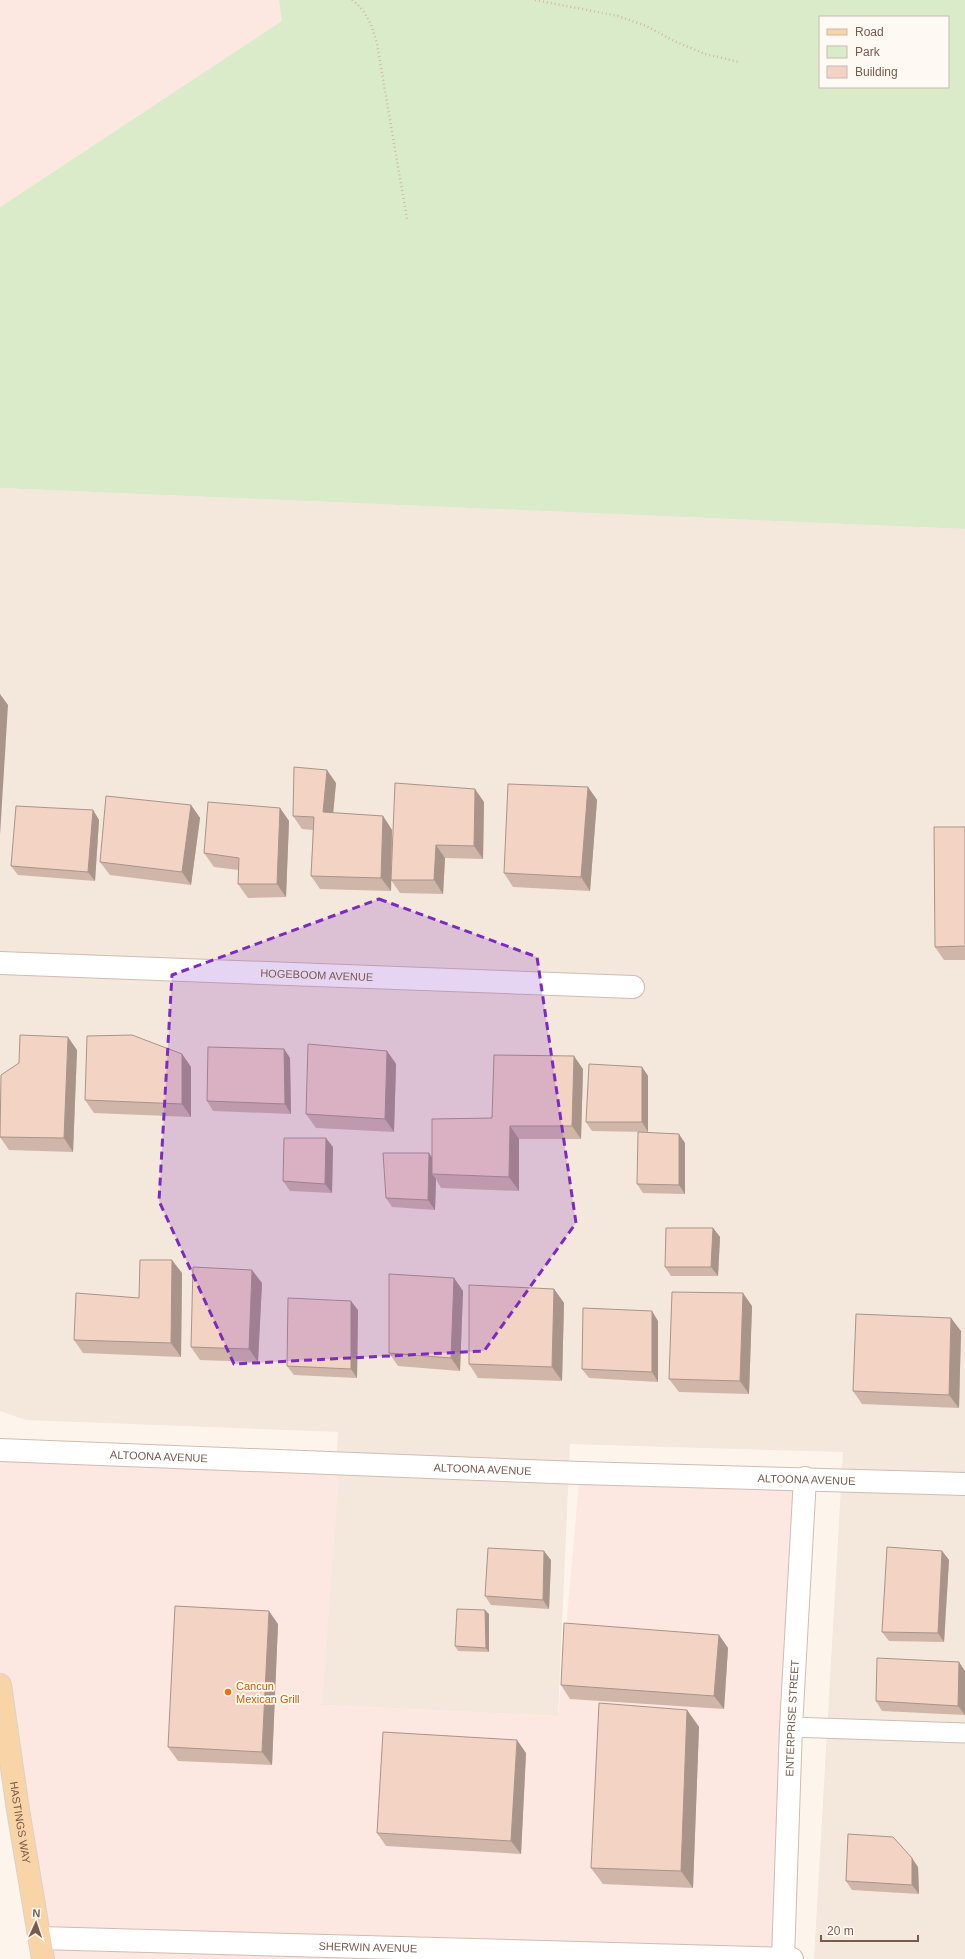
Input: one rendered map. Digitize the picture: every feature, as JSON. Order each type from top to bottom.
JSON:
[{"type":"main road","name":"HASTINGS WAY","points":[[0,1685],[43,1959]]},
{"type":"street","name":"HOGEBOOM AVENUE","points":[[0,963],[633,987]]},
{"type":"street","name":"ALTOONA AVENUE","points":[[0,1450],[580,1473],[805,1478],[965,1484]]},
{"type":"street","name":"ENTERPRISE STREET","points":[[783,1959],[791,1727],[805,1478]]},
{"type":"street","name":"SHERWIN AVENUE","points":[[40,1938],[792,1959]]},
{"type":"lane","points":[[791,1727],[965,1733]]},
{"type":"path","points":[[352,0],[362,7],[371,25],[377,44],[407,219]]},
{"type":"path","points":[[535,0],[618,16],[646,26],[674,41],[705,54],[739,62]]},
{"type":"highlighted area","points":[[379,899],[537,957],[576,1223],[484,1351],[234,1364],[159,1201],[172,975]]},
{"type":"shaded area","points":[[0,0],[279,0],[283,21],[0,207]]},
{"type":"shaded area","points":[[0,488],[965,529],[965,1959],[814,1959],[843,1452],[570,1444],[558,1716],[322,1705],[338,1432],[26,1420],[0,1411]]},
{"type":"shaded area","points":[[0,1450],[340,1464],[322,1705],[558,1716],[580,1473],[805,1478],[783,1959],[43,1959],[0,1685]]},
{"type":"green space","points":[[279,0],[965,0],[965,529],[0,488],[0,207],[282,21]]},
{"type":"building","points":[[294,767],[327,770],[323,812],[383,816],[381,878],[311,876],[314,817],[293,816]]},
{"type":"building","points":[[395,783],[475,789],[474,846],[436,845],[434,880],[391,880]]},
{"type":"building","points":[[508,784],[588,787],[581,877],[504,873]]},
{"type":"building","points":[[106,796],[191,805],[182,872],[100,862]]},
{"type":"building","points":[[208,802],[280,808],[277,884],[238,884],[239,858],[204,853]]},
{"type":"building","points":[[16,806],[93,810],[88,872],[11,866]]},
{"type":"building","points":[[934,827],[965,827],[965,946],[935,947]]},
{"type":"building","points":[[20,1035],[68,1037],[64,1138],[0,1137],[1,1075],[19,1063]]},
{"type":"building","points":[[132,1035],[182,1054],[182,1104],[85,1100],[87,1036]]},
{"type":"building","points":[[308,1044],[387,1051],[385,1119],[306,1114]]},
{"type":"building","points":[[208,1047],[284,1049],[285,1104],[207,1101]]},
{"type":"building","points":[[494,1055],[574,1056],[572,1126],[510,1126],[509,1177],[432,1174],[432,1119],[492,1118]]},
{"type":"building","points":[[589,1064],[642,1067],[642,1122],[586,1122]]},
{"type":"building","points":[[638,1132],[679,1134],[679,1185],[637,1184]]},
{"type":"building","points":[[284,1138],[326,1138],[325,1184],[283,1181]]},
{"type":"building","points":[[383,1153],[429,1153],[428,1200],[386,1198]]},
{"type":"building","points":[[666,1228],[713,1228],[711,1267],[665,1267]]},
{"type":"building","points":[[140,1260],[172,1260],[171,1343],[74,1340],[76,1293],[139,1298]]},
{"type":"building","points":[[193,1267],[252,1270],[249,1349],[191,1347]]},
{"type":"building","points":[[389,1274],[454,1278],[451,1358],[389,1353]]},
{"type":"building","points":[[469,1285],[554,1289],[552,1367],[469,1364]]},
{"type":"building","points":[[672,1292],[743,1293],[740,1381],[669,1379]]},
{"type":"building","points":[[288,1298],[351,1301],[351,1369],[287,1366]]},
{"type":"building","points":[[583,1308],[652,1311],[652,1372],[582,1369]]},
{"type":"building","points":[[856,1314],[951,1318],[949,1395],[853,1391]]},
{"type":"building","points":[[887,1547],[942,1551],[938,1633],[882,1632]]},
{"type":"building","points":[[488,1548],[544,1551],[543,1600],[485,1596]]},
{"type":"building","name":"Cancun Mexican Grill","points":[[175,1606],[269,1611],[262,1752],[168,1747]]},
{"type":"building","points":[[457,1609],[485,1610],[486,1648],[455,1646]]},
{"type":"building","points":[[564,1623],[719,1635],[714,1696],[561,1685]]},
{"type":"building","points":[[877,1658],[959,1662],[958,1706],[876,1701]]},
{"type":"building","points":[[599,1703],[687,1710],[681,1871],[591,1868]]},
{"type":"building","points":[[383,1732],[517,1740],[511,1841],[377,1833]]},
{"type":"building","points":[[848,1834],[893,1837],[912,1858],[912,1885],[846,1881]]},
{"type":"place","name":"Cancun Mexican Grill","points":[[228,1692]]}]
